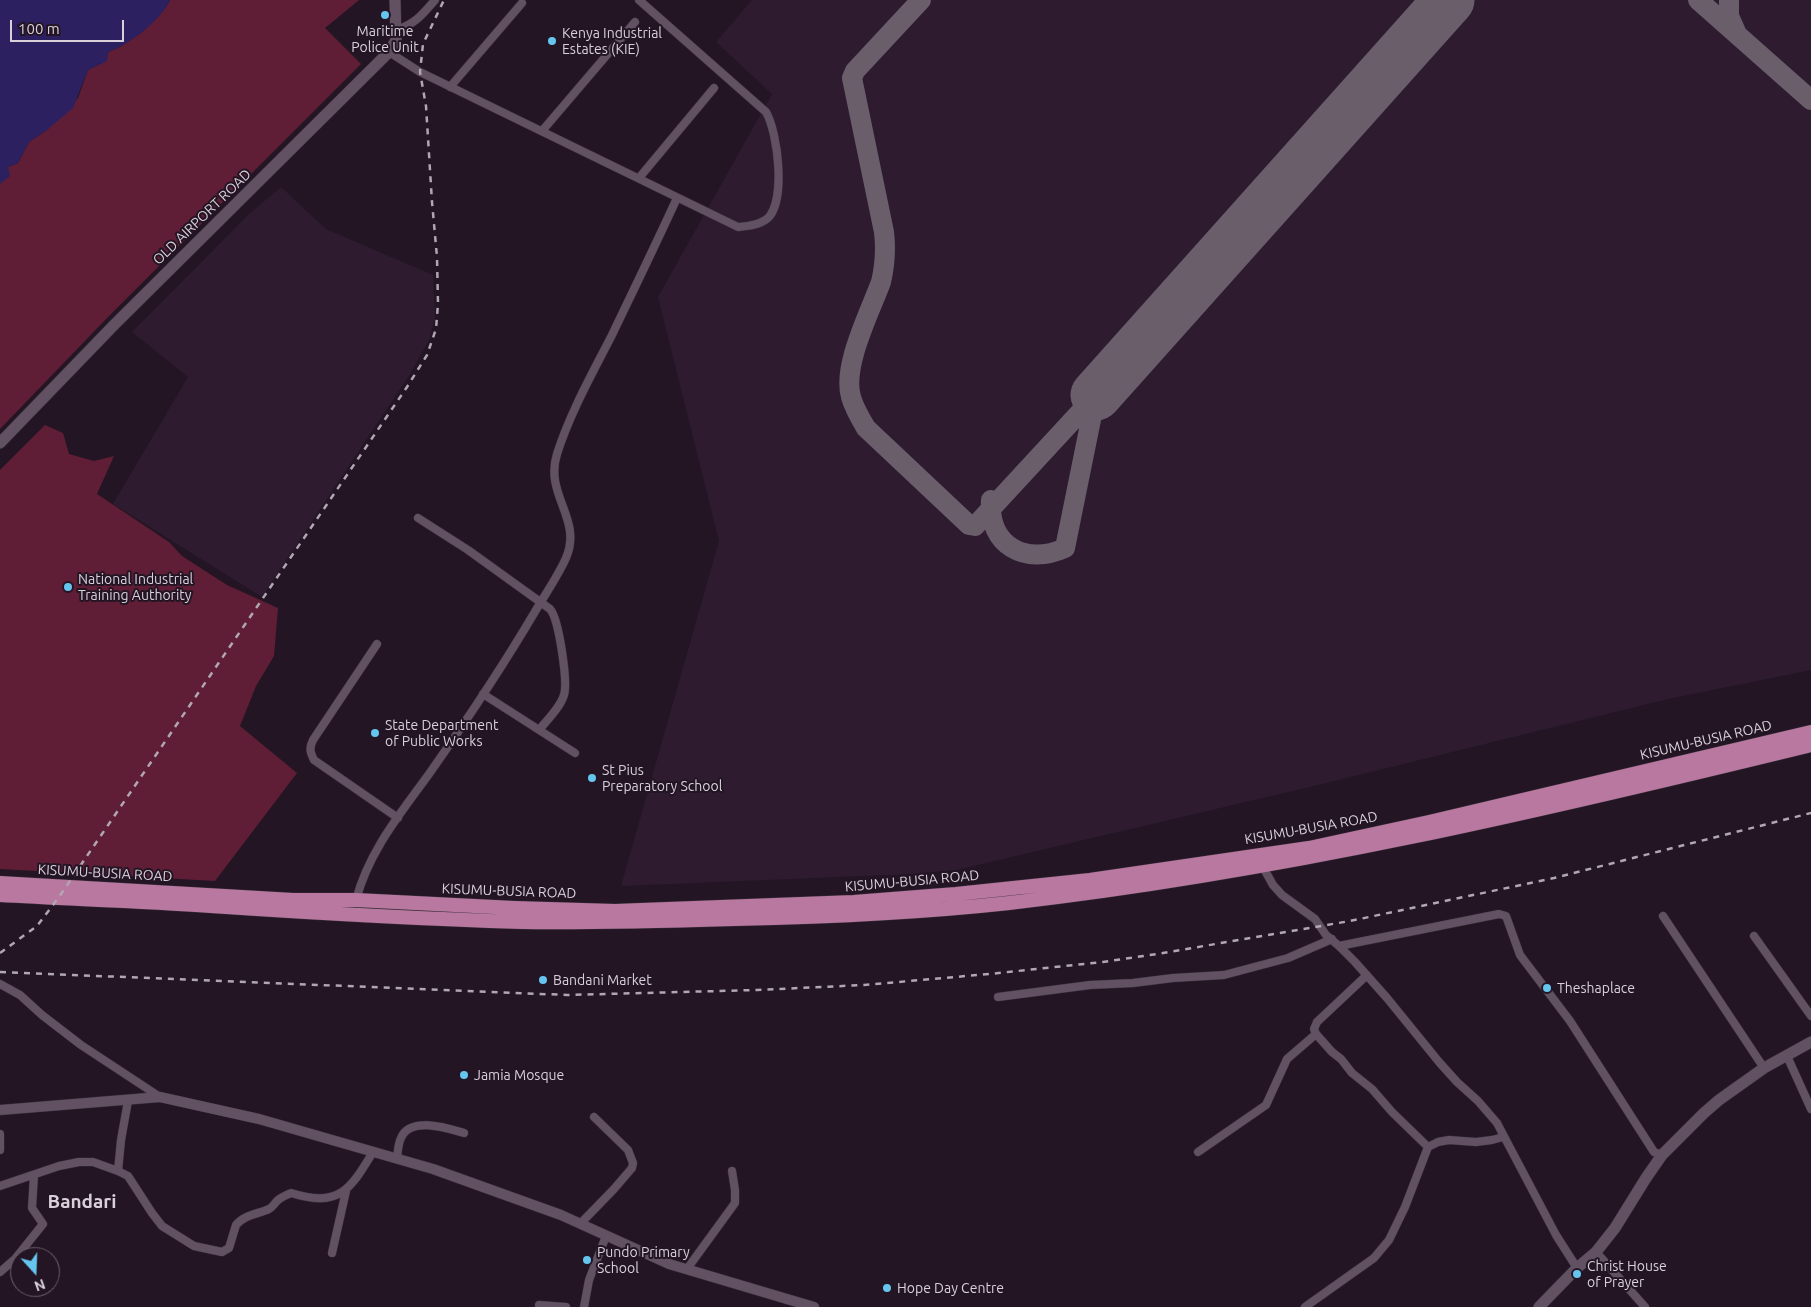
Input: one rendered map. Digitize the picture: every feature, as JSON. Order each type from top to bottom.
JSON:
[{"type":"highway","name":"KISUMU-BUSIA ROAD","points":[[0,883],[293,900],[356,900],[615,911],[854,902],[956,894],[1090,880],[1309,848],[1429,822],[1811,732]]},
{"type":"highway","name":"KISUMU-BUSIA ROAD","points":[[0,895],[519,922],[612,923],[793,918],[1007,903],[1262,867],[1389,843],[1568,804],[1811,745]]},
{"type":"main road","name":"OLD AIRPORT ROAD","points":[[0,443],[114,324],[266,176],[389,52],[396,40],[395,0]]},
{"type":"main road","points":[[1539,1307],[1577,1268],[1596,1252],[1615,1228],[1662,1155],[1719,1100],[1764,1068],[1811,1042]]},
{"type":"street","points":[[397,30],[410,25],[421,17],[435,0]]},
{"type":"street","points":[[389,52],[420,72],[738,227],[752,226],[767,219],[774,208],[778,194],[774,132],[766,112],[639,0]]},
{"type":"street","points":[[450,86],[522,3]]},
{"type":"street","points":[[542,132],[635,22]]},
{"type":"street","points":[[639,178],[714,88]]},
{"type":"street","points":[[356,900],[362,878],[372,858],[520,638],[565,560],[571,538],[570,527],[554,480],[557,454],[580,398],[677,198]]},
{"type":"street","points":[[418,518],[468,550],[540,603],[550,608],[554,613],[565,685],[562,699],[540,730]]},
{"type":"street","points":[[377,644],[313,740],[310,746],[310,753],[314,760],[398,818]]},
{"type":"street","points":[[483,694],[575,753]]},
{"type":"street","points":[[1262,867],[1272,885],[1282,895],[1315,919],[1326,935],[1340,946],[1367,975],[1438,1062],[1478,1101],[1497,1124],[1556,1235],[1577,1268]]},
{"type":"street","points":[[1340,946],[1499,914],[1506,916],[1520,955],[1570,1021],[1654,1152],[1662,1155]]},
{"type":"street","points":[[1662,916],[1764,1068]]},
{"type":"street","points":[[1754,936],[1811,1016]]},
{"type":"street","points":[[998,997],[1090,985],[1224,975],[1288,958],[1332,939]]},
{"type":"street","points":[[1367,975],[1317,1022],[1314,1029],[1316,1034],[1352,1073],[1372,1089],[1392,1112],[1428,1147]]},
{"type":"street","points":[[0,984],[20,995],[42,1015],[81,1045],[160,1097]]},
{"type":"street","points":[[1198,1152],[1266,1105],[1287,1059],[1316,1034]]},
{"type":"street","points":[[1787,1056],[1811,1109]]},
{"type":"street","points":[[0,1110],[160,1097],[276,1124],[433,1169],[561,1215],[670,1264],[814,1307]]},
{"type":"street","points":[[118,1171],[128,1101]]},
{"type":"street","points":[[580,1224],[614,1189],[632,1168],[633,1163],[628,1150],[594,1117]]},
{"type":"street","points":[[397,1158],[401,1137],[406,1131],[416,1126],[429,1126],[464,1133]]},
{"type":"street","points":[[0,1134],[0,1150]]},
{"type":"street","points":[[1305,1307],[1374,1258],[1389,1240],[1405,1207],[1428,1147],[1438,1142],[1449,1140],[1476,1142],[1503,1137]]},
{"type":"street","points":[[332,1252],[346,1191],[361,1172],[373,1152]]},
{"type":"street","points":[[0,1186],[59,1166],[79,1162],[92,1162],[128,1176],[162,1226],[194,1246],[222,1252],[229,1248],[238,1222],[247,1216],[272,1208],[283,1196],[291,1193],[300,1196],[328,1198],[346,1191]]},
{"type":"street","points":[[687,1269],[735,1203],[732,1172]]},
{"type":"street","points":[[0,1272],[15,1259],[43,1224],[32,1208],[34,1175]]},
{"type":"street","points":[[584,1307],[589,1280],[606,1236]]},
{"type":"street","points":[[1596,1252],[1645,1307]]},
{"type":"street","points":[[539,1305],[566,1307]]},
{"type":"shaded area","points":[[0,0],[170,0],[166,8],[144,31],[125,44],[108,52],[107,61],[88,70],[73,108],[47,130],[29,142],[18,163],[8,167],[10,176],[0,184]]},
{"type":"shaded area","points":[[170,0],[359,0],[325,28],[361,64],[110,315],[0,429],[0,184],[8,167],[18,163],[29,142],[47,130],[78,98],[88,70],[106,61],[108,52],[125,44],[144,30],[166,7]]},
{"type":"shaded area","points":[[752,0],[1811,0],[1811,670],[1668,699],[1318,785],[956,870],[911,874],[621,886],[719,541],[658,297],[772,94],[716,42]]},
{"type":"shaded area","points":[[281,187],[326,229],[433,275],[435,318],[429,340],[410,374],[262,597],[113,504],[188,377],[132,332],[249,214]]},
{"type":"shaded area","points":[[45,425],[63,433],[69,454],[94,461],[114,456],[97,494],[169,542],[182,556],[227,585],[278,608],[274,656],[256,686],[240,726],[297,773],[215,881],[0,869],[0,470]]},
{"type":"taxiway","points":[[921,0],[855,71],[852,78],[884,232],[885,245],[881,282],[859,339],[850,370],[849,384],[855,409],[866,428],[969,525],[975,526],[1096,395]]},
{"type":"taxiway","points":[[1698,0],[1811,100]]},
{"type":"taxiway","points":[[1729,0],[1729,16],[1737,34]]},
{"type":"taxiway","points":[[991,500],[992,516],[996,529],[1003,540],[1012,548],[1024,553],[1037,555],[1065,548],[1096,395]]},
{"type":"runway","points":[[1096,395],[1449,0]]},
{"type":"railway","points":[[0,953],[37,926],[59,897],[427,355],[436,329],[438,304],[437,257],[426,106],[420,72],[423,44],[444,0]]},
{"type":"railway","points":[[0,972],[567,995],[864,985],[1103,962],[1350,921],[1554,878],[1811,813]]},
{"type":"place","name":"Maritime Police Unit","points":[[385,15]]},
{"type":"place","name":"Kenya Industrial Estates (KIE)","points":[[552,41]]},
{"type":"place","name":"National Industrial Training Authority","points":[[68,587]]},
{"type":"place","name":"State Department of Public Works","points":[[375,733]]},
{"type":"place","name":"St Pius Preparatory School","points":[[592,778]]},
{"type":"place","name":"Bandani Market","points":[[543,980]]},
{"type":"place","name":"Theshaplace","points":[[1547,988]]},
{"type":"place","name":"Jamia Mosque","points":[[464,1075]]},
{"type":"place","name":"Pundo Primary School","points":[[587,1260]]},
{"type":"place","name":"Christ House of Prayer","points":[[1577,1274]]},
{"type":"place","name":"Hope Day Centre","points":[[887,1288]]},
{"type":"district","name":"Bandari","points":[[82,1202]]}]
